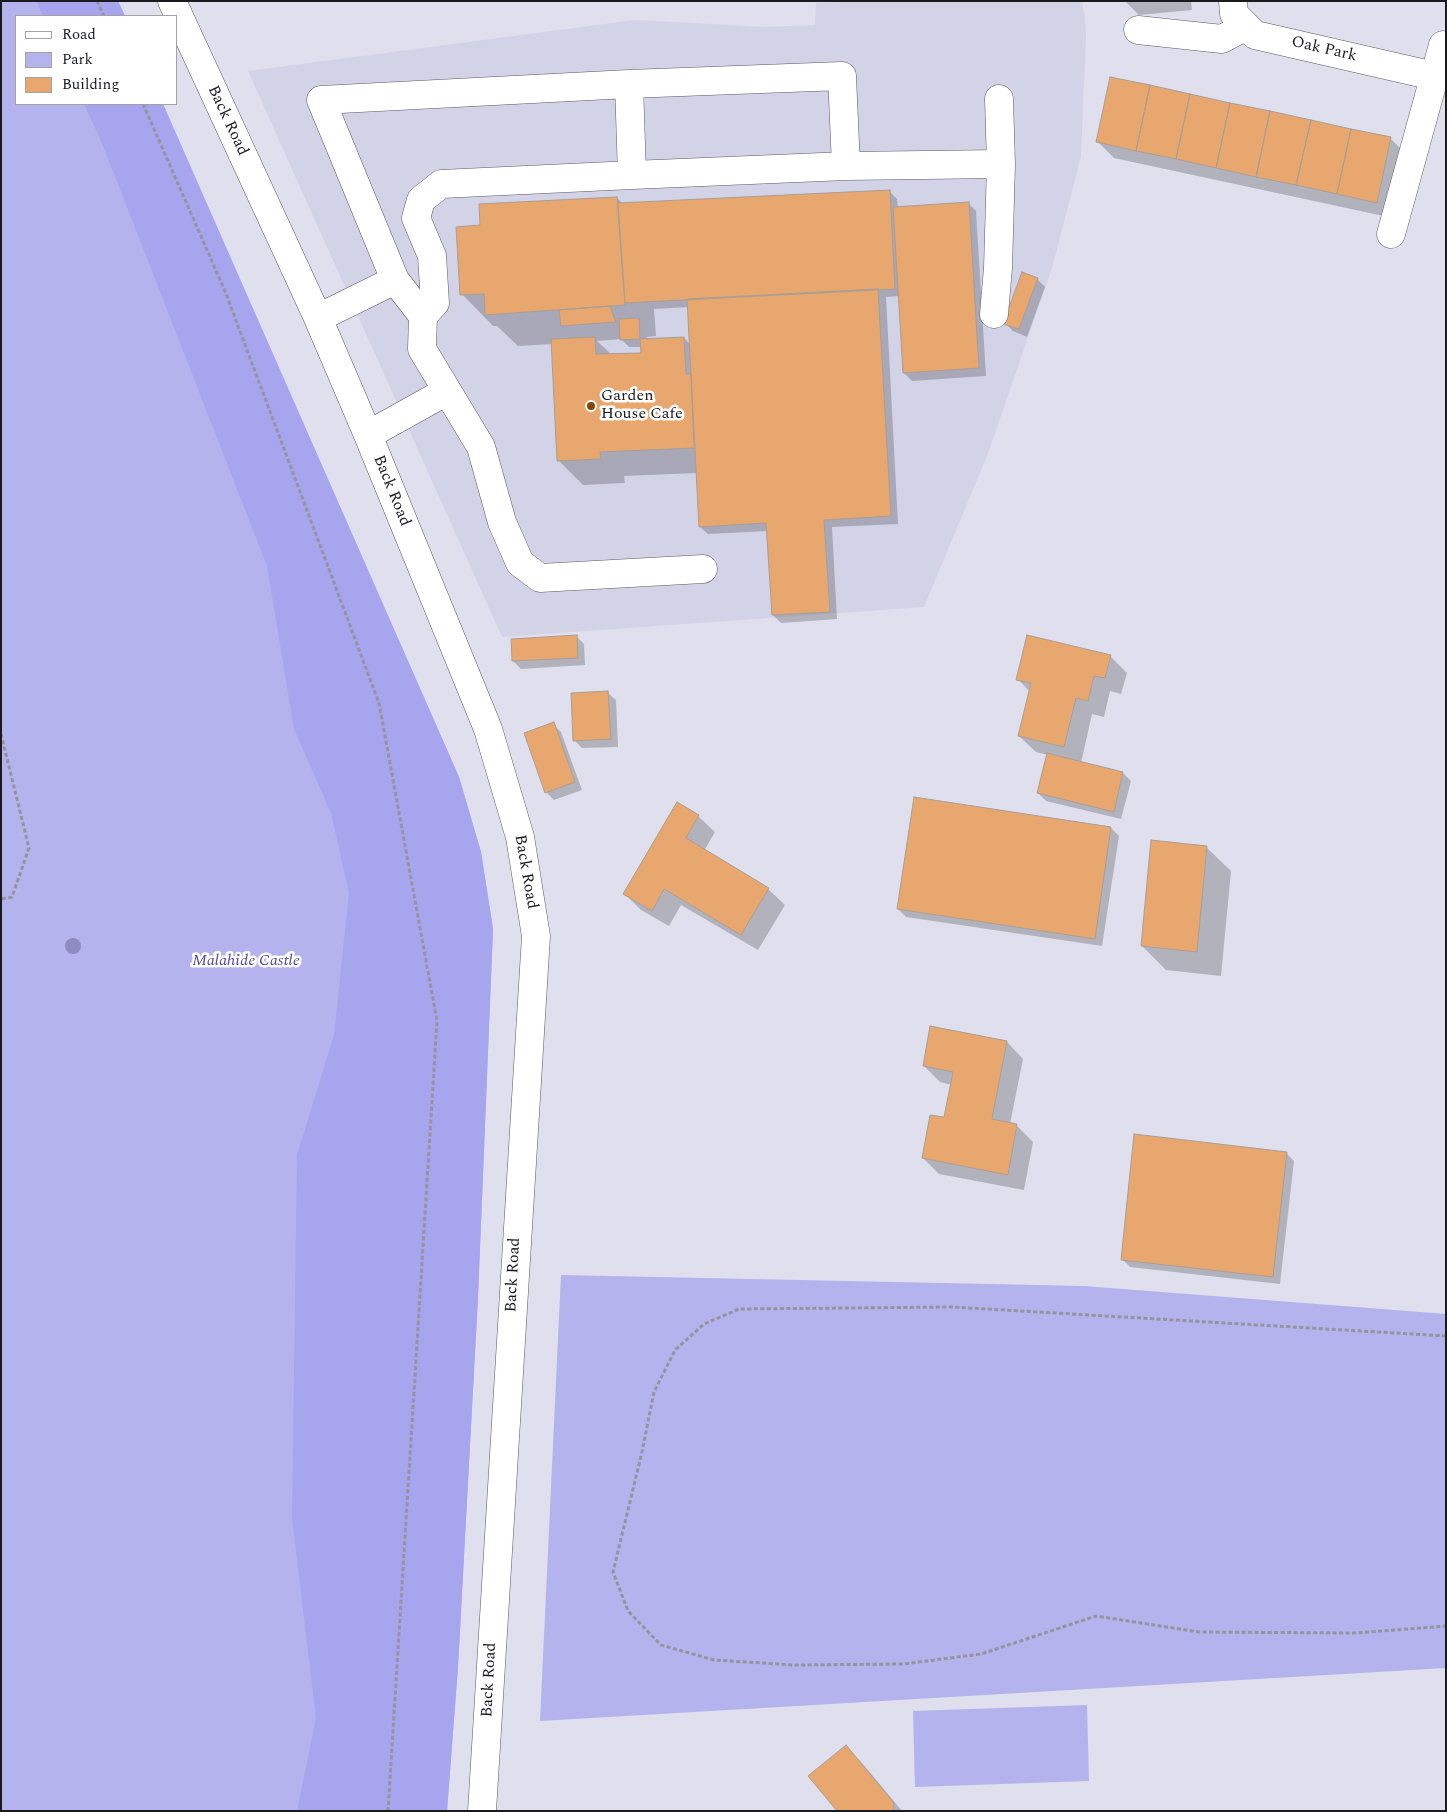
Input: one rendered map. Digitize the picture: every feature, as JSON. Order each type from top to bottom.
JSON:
[{"type":"street","name":"Back Road","points":[[172,1],[318,318],[368,435],[488,729],[520,837],[536,936],[482,1811]]},
{"type":"street","name":"Oak Park","points":[[1233,1],[1234,14],[1255,35],[1434,76]]},
{"type":"street","points":[[1138,30],[1222,40],[1246,26]]},
{"type":"street","points":[[1390,234],[1443,45]]},
{"type":"street","points":[[703,569],[540,578],[520,563],[502,522],[481,447],[422,349],[423,316],[395,280],[322,100],[629,84],[842,76],[846,166]]},
{"type":"street","points":[[629,84],[632,176]]},
{"type":"street","points":[[994,314],[998,268],[1001,164],[999,99]]},
{"type":"street","points":[[423,316],[435,303],[432,256],[416,218],[421,200],[441,184],[846,166],[1001,164]]},
{"type":"street","points":[[318,318],[395,280]]},
{"type":"street","points":[[368,435],[447,391]]},
{"type":"path","points":[[97,1],[104,15]]},
{"type":"path","points":[[143,105],[226,291],[379,703],[437,1021],[388,1811]]},
{"type":"path","points":[[1,734],[29,848],[12,897],[1,899]]},
{"type":"path","points":[[1446,1336],[953,1307],[739,1309],[704,1324],[675,1350],[654,1392],[642,1452],[613,1572],[628,1611],[661,1646],[714,1660],[794,1665],[903,1664],[981,1654],[1096,1616],[1199,1632],[1355,1633],[1446,1626]]},
{"type":"shaded area","points":[[36,1],[118,1],[125,15],[43,15]]},
{"type":"shaded area","points":[[859,1],[1082,1],[1085,18],[1081,156],[1052,268],[987,456],[924,607],[502,637],[248,71],[635,20],[766,27],[815,25],[816,3]]},
{"type":"shaded area","points":[[84,105],[163,105],[459,777],[481,852],[493,929],[478,1297],[458,1667],[447,1811],[297,1811],[316,1718],[292,1518],[297,1155],[334,1035],[349,893],[331,813],[294,729],[267,566],[102,143]]},
{"type":"green space","name":"Malahide Castle","points":[[1,1],[118,1],[125,15],[15,15],[15,105],[163,105],[459,777],[481,852],[493,929],[478,1297],[458,1667],[447,1811],[1,1811]]},
{"type":"green space","points":[[561,1275],[1084,1286],[1446,1314],[1446,1668],[540,1721]]},
{"type":"green space","points":[[1087,1705],[1089,1781],[915,1787],[913,1711]]},
{"type":"building","points":[[1110,77],[1150,85],[1136,151],[1096,142]]},
{"type":"building","points":[[1150,85],[1190,94],[1176,159],[1136,151]]},
{"type":"building","points":[[1190,94],[1230,103],[1216,168],[1176,159]]},
{"type":"building","points":[[1230,103],[1270,111],[1256,177],[1216,168]]},
{"type":"building","points":[[1270,111],[1311,120],[1296,185],[1256,177]]},
{"type":"building","points":[[1311,120],[1351,129],[1337,194],[1296,185]]},
{"type":"building","points":[[1351,129],[1391,137],[1377,203],[1337,194]]},
{"type":"building","points":[[890,190],[895,289],[625,303],[618,203]]},
{"type":"building","points":[[617,197],[625,305],[485,315],[484,294],[460,295],[456,227],[480,225],[479,204]]},
{"type":"building","points":[[969,202],[979,368],[903,373],[893,207]]},
{"type":"building","points":[[1022,272],[1038,278],[1019,329],[1003,324]]},
{"type":"building","points":[[878,289],[891,516],[824,520],[830,612],[772,615],[766,523],[699,527],[687,299]]},
{"type":"building","points":[[610,306],[616,322],[561,326],[559,310]]},
{"type":"building","points":[[639,318],[640,339],[620,340],[619,319]]},
{"type":"building","points":[[595,337],[596,354],[641,353],[640,339],[684,337],[686,374],[691,374],[694,448],[600,452],[601,459],[557,461],[551,339]]},
{"type":"building","points":[[577,635],[578,658],[512,661],[511,639]]},
{"type":"building","points":[[1027,635],[1111,655],[1105,678],[1094,676],[1088,701],[1076,698],[1064,747],[1018,736],[1031,683],[1016,680]]},
{"type":"building","points":[[608,691],[611,739],[573,741],[571,693]]},
{"type":"building","points":[[554,722],[575,782],[545,793],[524,733]]},
{"type":"building","points":[[1047,753],[1123,772],[1114,812],[1037,793]]},
{"type":"building","points":[[914,797],[1111,827],[1095,939],[897,909]]},
{"type":"building","points":[[677,802],[699,815],[686,838],[769,888],[741,935],[664,889],[652,911],[623,894]]},
{"type":"building","points":[[1151,840],[1207,846],[1197,952],[1141,946]]},
{"type":"building","points":[[930,1026],[1007,1041],[992,1119],[1017,1124],[1008,1175],[922,1158],[930,1115],[944,1117],[953,1072],[923,1066]]},
{"type":"building","points":[[1134,1134],[1287,1152],[1273,1277],[1121,1260]]},
{"type":"building","points":[[846,1745],[894,1803],[893,1811],[837,1811],[808,1776]]},
{"type":"place","name":"Garden House Cafe","points":[[591,406]]}]
